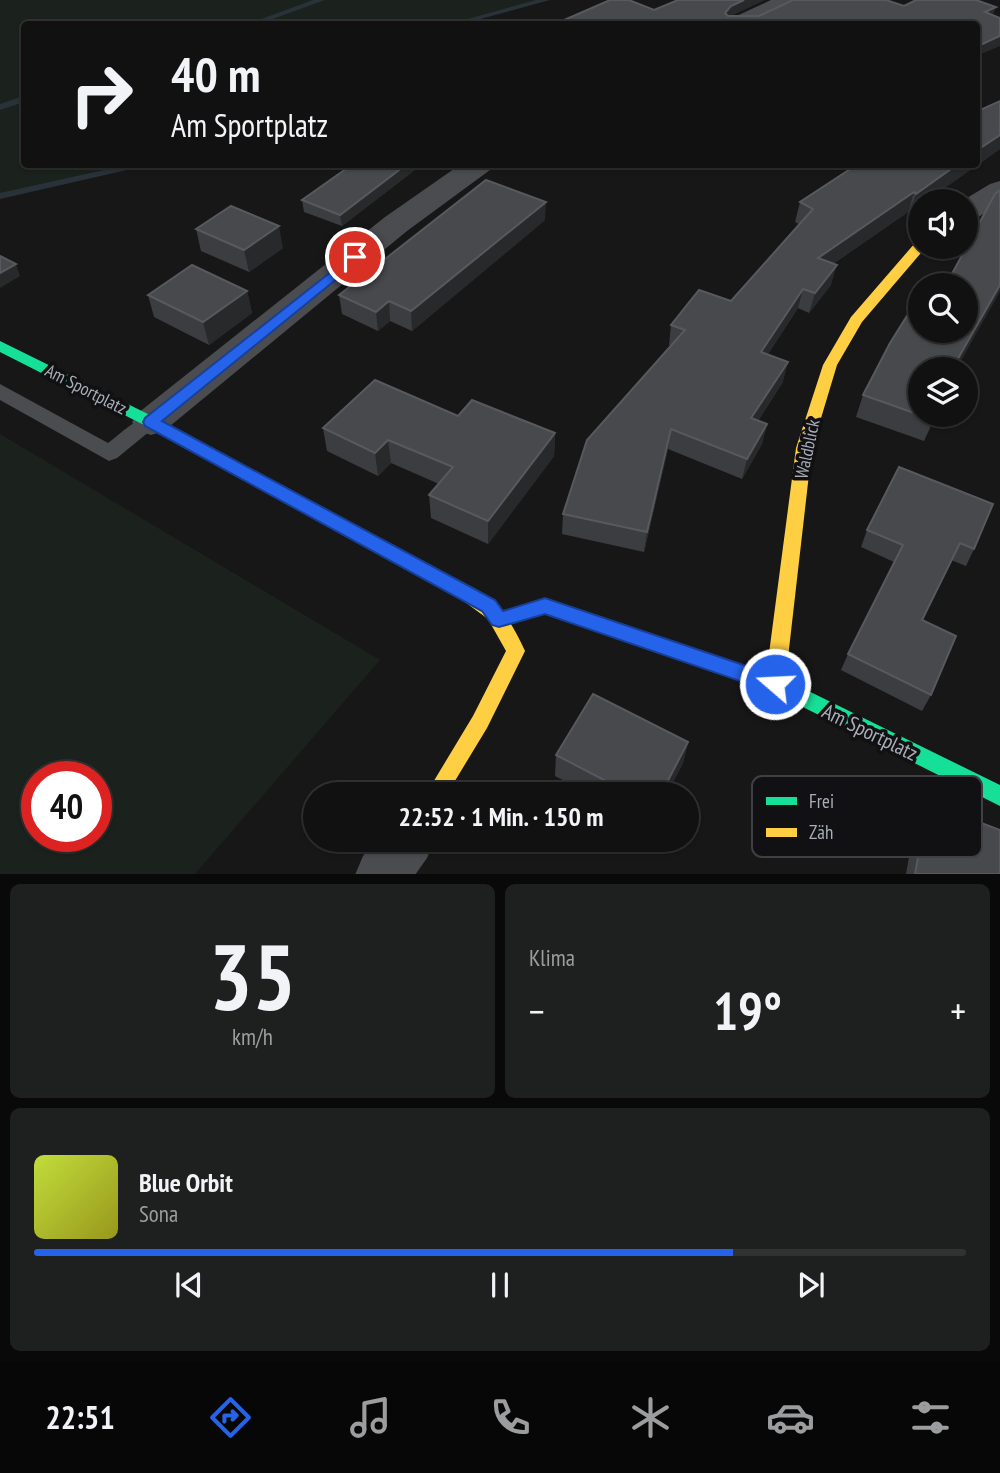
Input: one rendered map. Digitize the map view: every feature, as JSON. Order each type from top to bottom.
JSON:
[{"type":"street","points":[[744,21],[789,0]]},
{"type":"street","points":[[150,422],[396,223],[474,168]]},
{"type":"street","points":[[978,204],[1000,190]]},
{"type":"street","name":"Waldblick","points":[[775,684],[804,448],[830,365],[856,320],[909,259]]},
{"type":"street","name":"Am Sportplatz","points":[[0,346],[150,422],[489,606],[516,651],[480,722],[443,782]]},
{"type":"street","name":"Am Sportplatz","points":[[499,620],[545,606],[775,684],[960,776]]},
{"type":"street","name":"Am Sportplatz","points":[[982,787],[1000,796]]},
{"type":"street","points":[[382,874],[399,852]]},
{"type":"lane","points":[[0,391],[109,453],[150,422]]},
{"type":"shaded area","points":[[0,0],[544,0],[466,21],[21,21],[21,168],[116,168],[0,195]]},
{"type":"shaded area","points":[[0,434],[380,660],[195,874],[0,874]]},
{"type":"building","points":[[610,0],[629,0],[654,10],[678,0],[744,0],[731,6],[725,13],[728,16],[759,16],[793,0],[886,0],[904,6],[916,0],[976,0],[996,7],[985,12],[1000,18],[1000,36],[980,45],[980,21],[562,21]]},
{"type":"building","points":[[1000,101],[1000,135],[980,148],[980,110]]},
{"type":"building","points":[[347,168],[402,168],[340,215],[302,200]]},
{"type":"building","points":[[852,168],[952,168],[923,189],[908,189],[908,196],[818,258],[837,265],[815,293],[803,289],[761,352],[788,362],[751,418],[767,424],[747,459],[671,429],[647,532],[563,514],[587,440],[685,330],[671,325],[699,290],[731,301],[813,209],[800,202]]},
{"type":"building","points":[[486,180],[546,202],[411,311],[389,301],[376,312],[339,295]]},
{"type":"building","points":[[1000,190],[1000,285],[978,324],[978,273],[952,273],[960,259],[978,259],[978,226],[995,194]]},
{"type":"building","points":[[231,206],[279,226],[244,250],[196,229]]},
{"type":"building","points":[[0,256],[16,264],[0,273]]},
{"type":"building","points":[[192,265],[247,291],[203,322],[148,295]]},
{"type":"building","points":[[908,314],[908,343],[967,343],[959,357],[908,357],[908,411],[863,395]]},
{"type":"building","points":[[375,380],[458,416],[472,400],[555,433],[488,521],[429,495],[453,467],[388,440],[375,453],[323,428]]},
{"type":"building","points":[[899,467],[993,504],[974,549],[960,543],[922,620],[956,636],[931,695],[848,654],[903,545],[867,530]]},
{"type":"building","points":[[593,694],[688,742],[667,782],[608,782],[556,755]]},
{"type":"building","points":[[982,823],[1000,830],[1000,874],[915,874],[918,857],[982,857]]},
{"type":"waterway","points":[[261,21],[321,0]]},
{"type":"waterway","points":[[466,21],[546,0]]},
{"type":"waterway","points":[[0,107],[21,100]]},
{"type":"waterway","points":[[0,196],[130,168]]},
{"type":"traffic: fast","points":[[0,346],[151,422],[460,589]]},
{"type":"traffic: fast","points":[[499,620],[545,606],[775,684],[960,776]]},
{"type":"traffic: fast","points":[[982,787],[1000,796]]},
{"type":"traffic: slow","points":[[775,684],[804,448],[830,365],[856,320],[909,259]]},
{"type":"traffic: slow","points":[[443,782],[480,722],[516,651],[506,629],[495,614],[481,601],[460,589]]},
{"type":"route","points":[[355,257],[150,422],[489,606],[499,620],[545,606],[775,684]]}]
